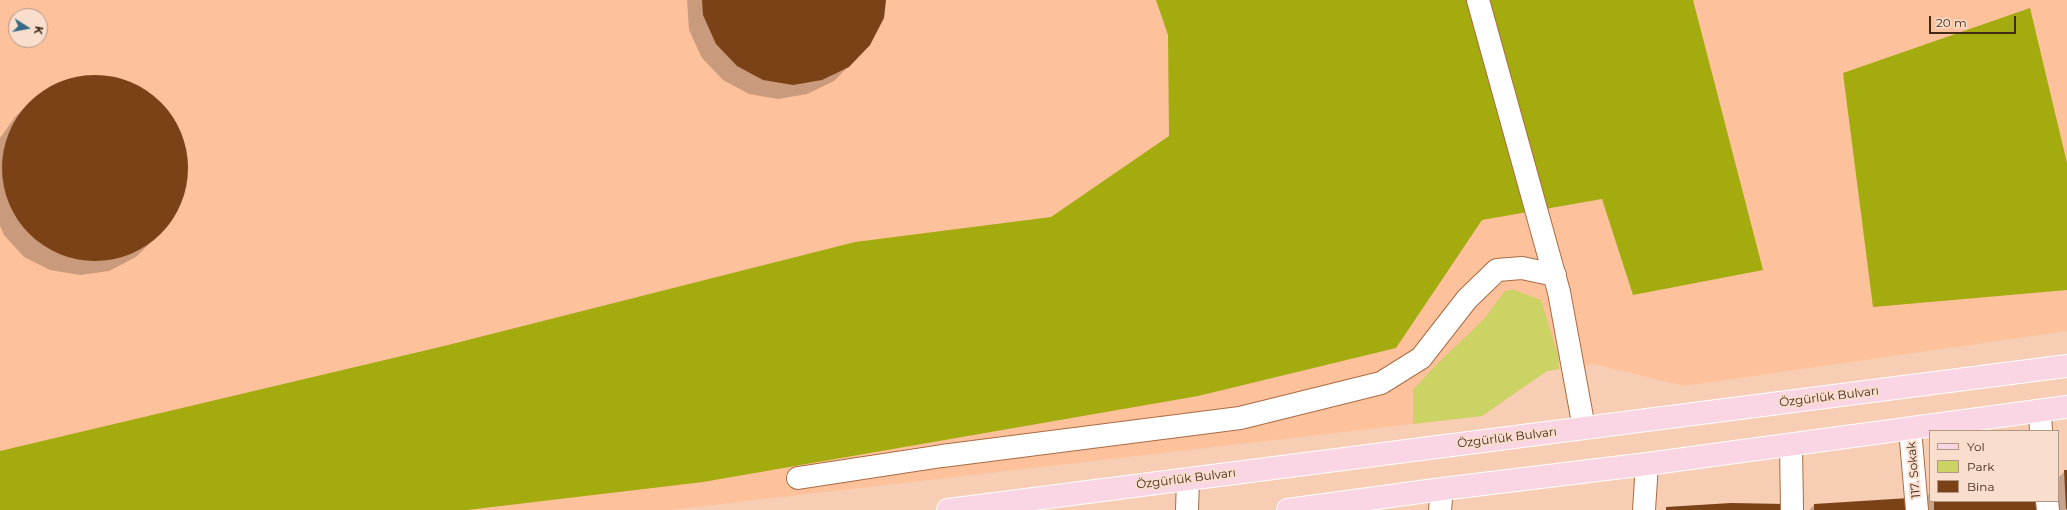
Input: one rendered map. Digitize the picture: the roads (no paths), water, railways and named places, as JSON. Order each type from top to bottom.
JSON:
[{"type":"main road","name":"Özgürlük Bulvarı","points":[[948,510],[2067,366]]},
{"type":"main road","points":[[1288,510],[1441,499],[1647,464],[1910,429],[2041,421],[2067,407]]},
{"type":"street","points":[[1478,0],[1555,275],[1584,428]]},
{"type":"street","points":[[798,478],[942,456],[1240,418],[1382,383],[1421,358],[1467,299],[1497,270],[1522,268],[1555,275]]},
{"type":"street","name":"117. Sokak","points":[[1910,429],[1917,510]]},
{"type":"street","points":[[1791,445],[1792,510]]},
{"type":"street","points":[[1644,510],[1647,464]]},
{"type":"street","points":[[1187,510],[1188,479]]}]
